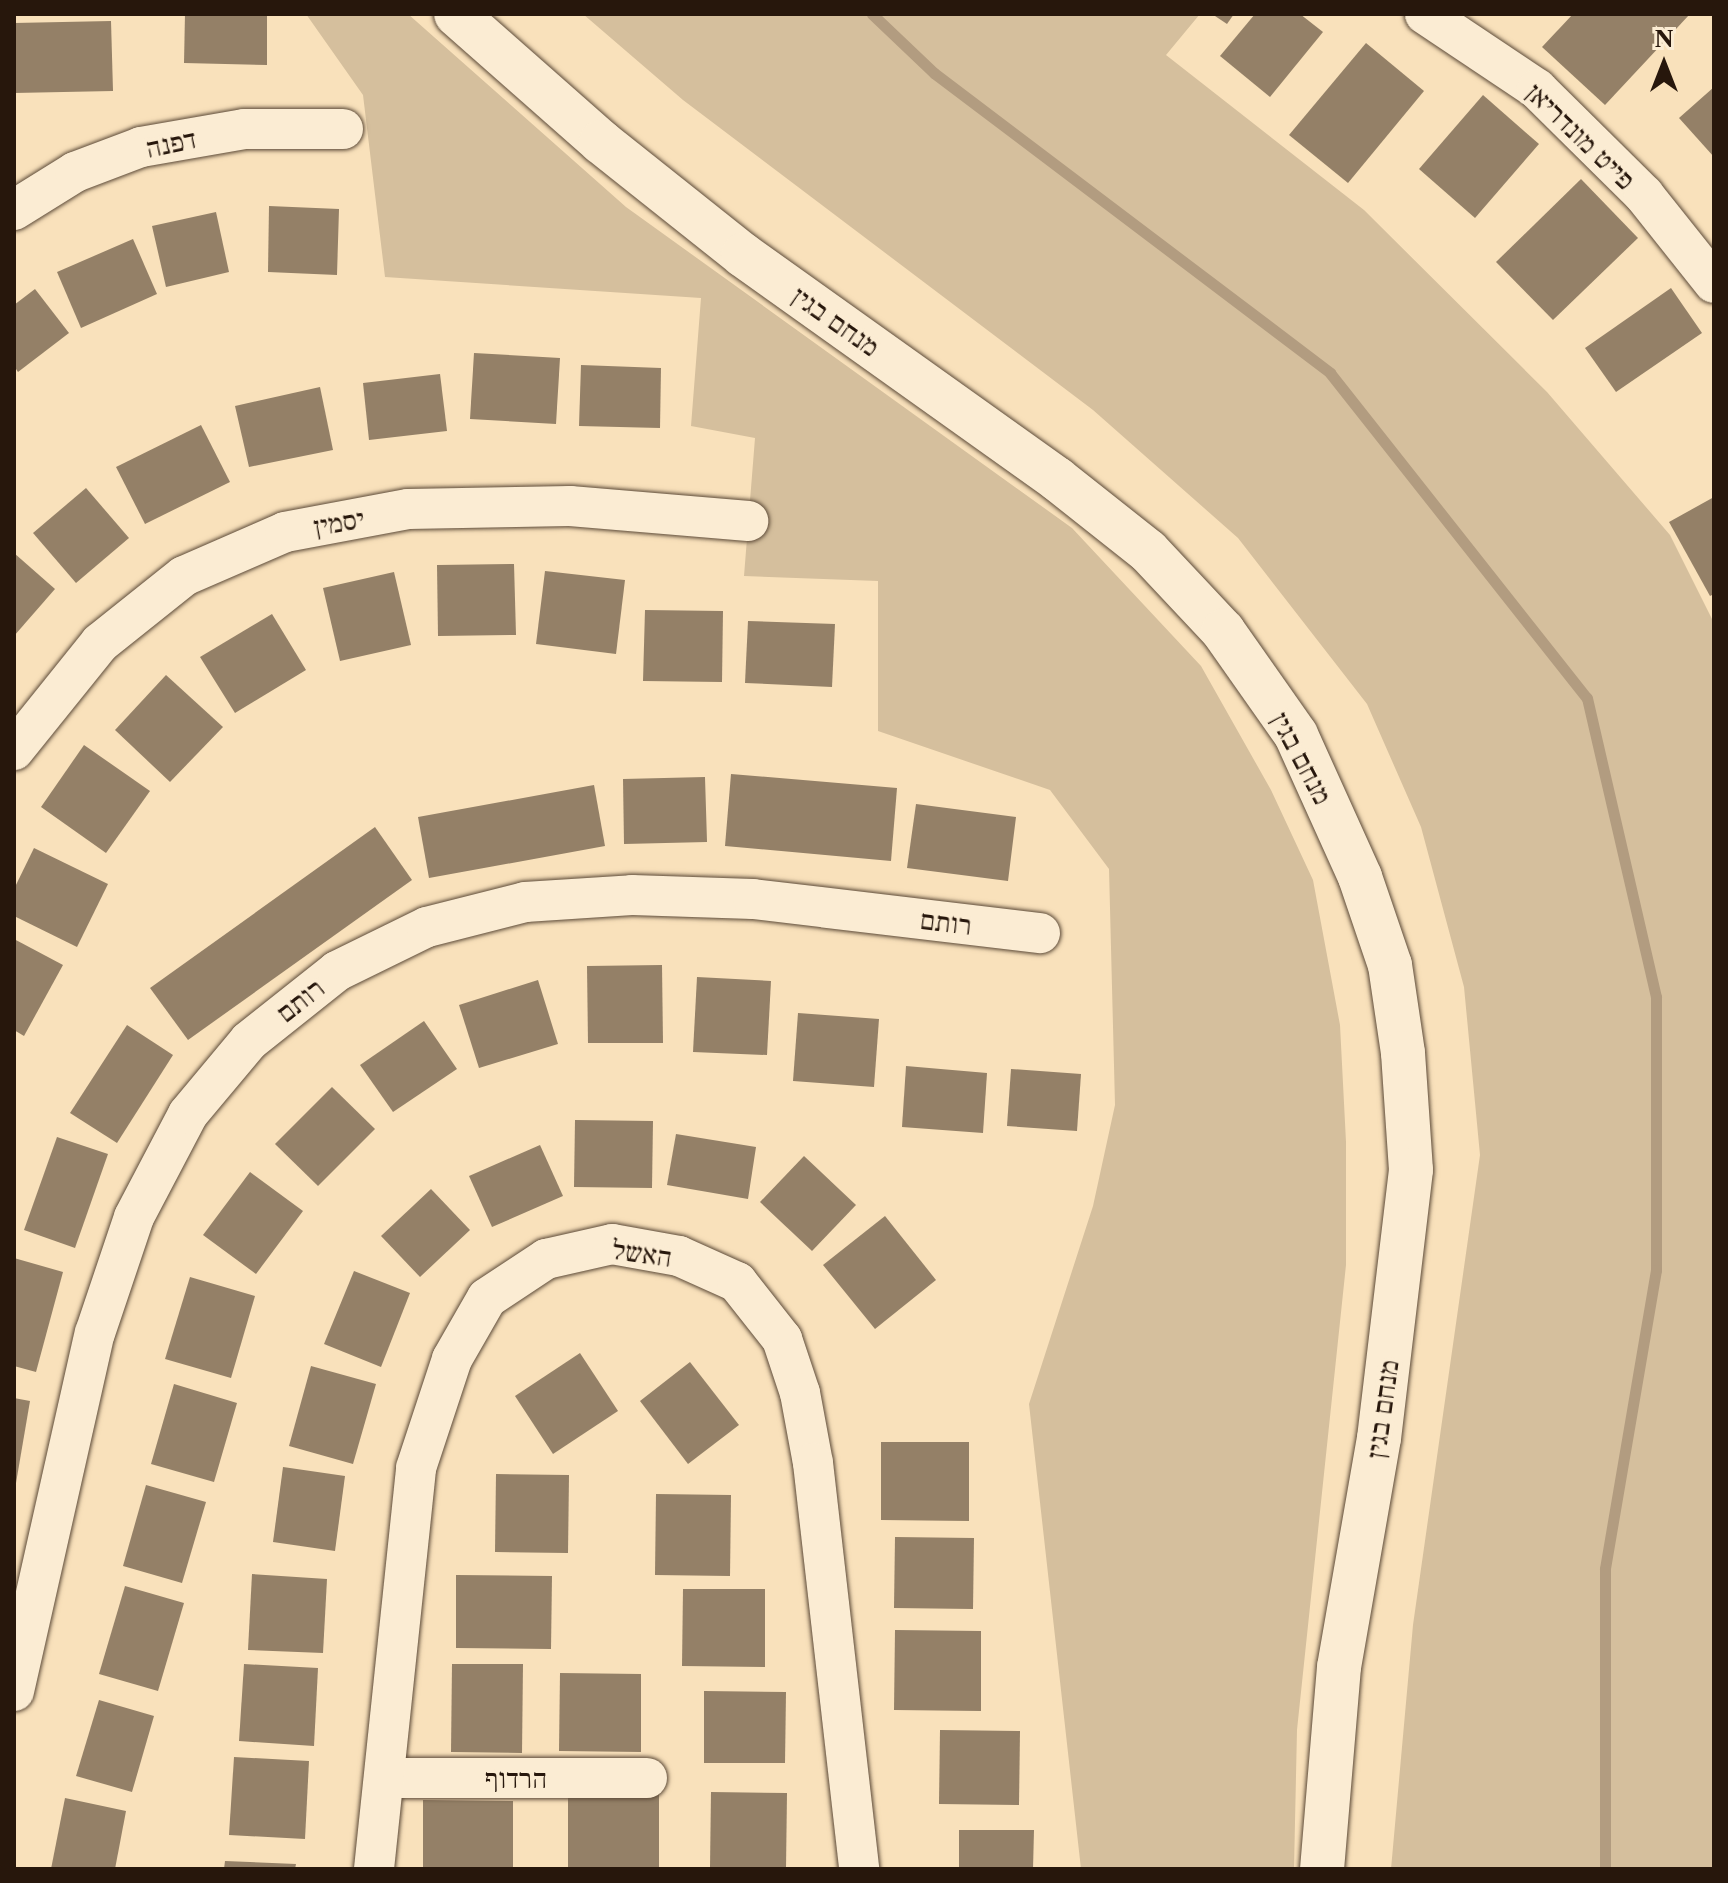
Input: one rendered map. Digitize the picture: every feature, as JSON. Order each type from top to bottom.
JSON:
[{"type":"street","name":"מנחם בגין","points":[[456,14],[601,142],[743,255],[1057,479],[1148,551],[1223,631],[1296,735],[1360,877],[1390,965],[1403,1053],[1411,1170],[1379,1438],[1339,1667],[1322,1869]]},
{"type":"street","name":"פייט מונדריאן","points":[[1425,14],[1537,89],[1644,195],[1714,283]]},
{"type":"street","name":"דפנה","points":[[14,210],[75,172],[141,147],[244,129],[343,129]]},
{"type":"street","name":"יסמין","points":[[14,750],[100,643],[184,576],[285,532],[408,509],[570,506],[748,521]]},
{"type":"street","name":"רותם","points":[[14,1691],[95,1333],[134,1217],[198,1101],[249,1041],[337,971],[427,927],[525,902],[632,895],[753,899],[1040,933]]},
{"type":"street","name":"האשל","points":[[374,1869],[416,1468],[452,1359],[487,1298],[546,1259],[612,1244],[679,1256],[737,1282],[782,1339],[800,1393],[813,1463],[859,1869]]},
{"type":"street","name":"הרדוף","points":[[384,1778],[647,1778]]},
{"type":"shaded area","points":[[306,14],[408,14],[626,207],[1072,528],[1201,666],[1271,790],[1313,880],[1340,1025],[1346,1142],[1346,1265],[1297,1730],[1294,1869],[1081,1869],[1029,1404],[1093,1206],[1115,1105],[1109,869],[1050,790],[878,731],[878,581],[744,576],[755,438],[691,426],[701,298],[385,277],[363,95]]},
{"type":"shaded area","points":[[583,14],[1200,14],[1166,55],[1364,210],[1547,392],[1670,535],[1714,623],[1714,1869],[1391,1869],[1413,1625],[1480,1155],[1464,987],[1421,827],[1367,704],[1238,538],[1093,410],[683,100]]},
{"type":"building","points":[[185,14],[267,14],[267,65],[184,63]]},
{"type":"building","points":[[1212,14],[1234,14],[1227,24]]},
{"type":"building","points":[[1255,14],[1300,14],[1323,32],[1270,97],[1220,56]]},
{"type":"building","points":[[1573,14],[1690,14],[1605,105],[1542,47]]},
{"type":"building","points":[[111,21],[113,91],[14,93],[14,23]]},
{"type":"building","points":[[1366,43],[1424,91],[1348,183],[1289,135]]},
{"type":"building","points":[[1714,87],[1714,157],[1679,118]]},
{"type":"building","points":[[1483,95],[1539,144],[1475,218],[1419,169]]},
{"type":"building","points":[[1581,179],[1638,238],[1553,320],[1496,262]]},
{"type":"building","points":[[269,206],[339,209],[337,275],[268,272]]},
{"type":"building","points":[[216,212],[229,272],[166,287],[152,226]]},
{"type":"building","points":[[133,239],[157,294],[81,328],[57,272]]},
{"type":"building","points":[[1671,288],[1702,333],[1616,392],[1585,348]]},
{"type":"building","points":[[35,289],[69,333],[18,372],[14,366],[14,305]]},
{"type":"building","points":[[474,353],[560,358],[556,424],[470,419]]},
{"type":"building","points":[[581,365],[661,368],[660,428],[579,426]]},
{"type":"building","points":[[440,374],[447,431],[369,440],[363,383]]},
{"type":"building","points":[[320,387],[333,450],[249,467],[235,406]]},
{"type":"building","points":[[201,425],[230,482],[145,524],[116,467]]},
{"type":"building","points":[[86,488],[129,538],[76,583],[33,533]]},
{"type":"building","points":[[1714,497],[1714,594],[1710,596],[1669,522]]},
{"type":"building","points":[[14,553],[55,589],[14,636]]},
{"type":"building","points":[[514,564],[516,635],[438,636],[437,565]]},
{"type":"building","points":[[545,571],[625,580],[616,654],[536,644]]},
{"type":"building","points":[[394,572],[411,645],[340,661],[323,588]]},
{"type":"building","points":[[645,610],[723,611],[722,682],[643,681]]},
{"type":"building","points":[[272,614],[306,670],[235,713],[200,657]]},
{"type":"building","points":[[748,621],[835,624],[832,687],[745,683]]},
{"type":"building","points":[[166,675],[223,727],[170,782],[115,730]]},
{"type":"building","points":[[84,745],[150,791],[106,853],[41,807]]},
{"type":"building","points":[[731,774],[897,788],[891,861],[725,846]]},
{"type":"building","points":[[705,777],[707,842],[624,844],[623,779]]},
{"type":"building","points":[[594,785],[605,846],[429,878],[418,817]]},
{"type":"building","points":[[916,804],[1016,817],[1008,881],[907,868]]},
{"type":"building","points":[[375,827],[412,880],[188,1040],[150,988]]},
{"type":"building","points":[[34,848],[108,884],[77,947],[14,916],[14,889]]},
{"type":"building","points":[[14,939],[63,965],[24,1036],[14,1030]]},
{"type":"building","points":[[662,965],[663,1043],[588,1043],[587,966]]},
{"type":"building","points":[[697,977],[771,981],[767,1055],[693,1052]]},
{"type":"building","points":[[538,980],[558,1044],[479,1068],[459,1005]]},
{"type":"building","points":[[798,1013],[879,1019],[874,1087],[793,1081]]},
{"type":"building","points":[[424,1021],[457,1069],[393,1112],[360,1065]]},
{"type":"building","points":[[127,1025],[173,1055],[117,1143],[70,1113]]},
{"type":"building","points":[[906,1066],[987,1073],[983,1133],[902,1127]]},
{"type":"building","points":[[1011,1069],[1081,1074],[1077,1131],[1007,1126]]},
{"type":"building","points":[[332,1087],[375,1129],[318,1186],[275,1144]]},
{"type":"building","points":[[575,1120],[653,1121],[652,1188],[574,1187]]},
{"type":"building","points":[[676,1134],[756,1147],[748,1199],[667,1185]]},
{"type":"building","points":[[57,1137],[108,1154],[75,1248],[24,1230]]},
{"type":"building","points":[[540,1145],[563,1196],[492,1227],[469,1176]]},
{"type":"building","points":[[804,1156],[856,1205],[812,1251],[760,1202]]},
{"type":"building","points":[[250,1172],[303,1211],[256,1274],[203,1235]]},
{"type":"building","points":[[431,1189],[470,1230],[420,1277],[381,1236]]},
{"type":"building","points":[[885,1216],[936,1280],[875,1329],[823,1265]]},
{"type":"building","points":[[14,1258],[63,1272],[36,1372],[14,1366]]},
{"type":"building","points":[[354,1271],[410,1293],[381,1367],[324,1344]]},
{"type":"building","points":[[190,1277],[255,1296],[231,1378],[165,1359]]},
{"type":"building","points":[[580,1353],[618,1411],[553,1454],[515,1396]]},
{"type":"building","points":[[690,1362],[739,1425],[688,1464],[640,1401]]},
{"type":"building","points":[[311,1366],[376,1384],[353,1464],[289,1446]]},
{"type":"building","points":[[174,1384],[237,1403],[214,1482],[151,1464]]},
{"type":"building","points":[[14,1398],[30,1401],[16,1483],[14,1483]]},
{"type":"building","points":[[881,1442],[969,1442],[969,1521],[881,1520]]},
{"type":"building","points":[[283,1467],[345,1476],[335,1551],[273,1542]]},
{"type":"building","points":[[496,1474],[569,1475],[568,1553],[495,1552]]},
{"type":"building","points":[[146,1485],[206,1502],[182,1583],[123,1566]]},
{"type":"building","points":[[656,1494],[731,1495],[730,1576],[655,1575]]},
{"type":"building","points":[[895,1537],[974,1538],[973,1609],[894,1608]]},
{"type":"building","points":[[252,1574],[327,1579],[323,1653],[248,1650]]},
{"type":"building","points":[[456,1575],[552,1576],[551,1649],[456,1648]]},
{"type":"building","points":[[125,1586],[184,1603],[158,1691],[99,1674]]},
{"type":"building","points":[[683,1589],[765,1589],[765,1667],[682,1666]]},
{"type":"building","points":[[895,1630],[981,1631],[981,1711],[894,1710]]},
{"type":"building","points":[[244,1664],[318,1668],[314,1746],[239,1741]]},
{"type":"building","points":[[452,1664],[523,1664],[522,1753],[451,1752]]},
{"type":"building","points":[[560,1673],[641,1674],[641,1752],[559,1751]]},
{"type":"building","points":[[704,1691],[786,1692],[785,1763],[704,1763]]},
{"type":"building","points":[[99,1700],[154,1716],[132,1792],[76,1776]]},
{"type":"building","points":[[940,1730],[1020,1731],[1019,1805],[939,1804]]},
{"type":"building","points":[[234,1757],[309,1761],[305,1839],[229,1835]]},
{"type":"building","points":[[568,1788],[659,1788],[659,1869],[568,1869]]},
{"type":"building","points":[[711,1792],[787,1793],[786,1868],[710,1867]]},
{"type":"building","points":[[65,1798],[126,1811],[115,1869],[51,1869]]},
{"type":"building","points":[[423,1800],[513,1801],[513,1869],[423,1869]]},
{"type":"building","points":[[959,1830],[1034,1830],[1033,1869],[959,1869]]},
{"type":"building","points":[[225,1861],[296,1864],[295,1869],[224,1869]]},
{"type":"waterway","points":[[872,14],[934,73],[1330,373],[1587,698],[1656,997],[1656,1270],[1605,1569],[1605,1869]]}]
